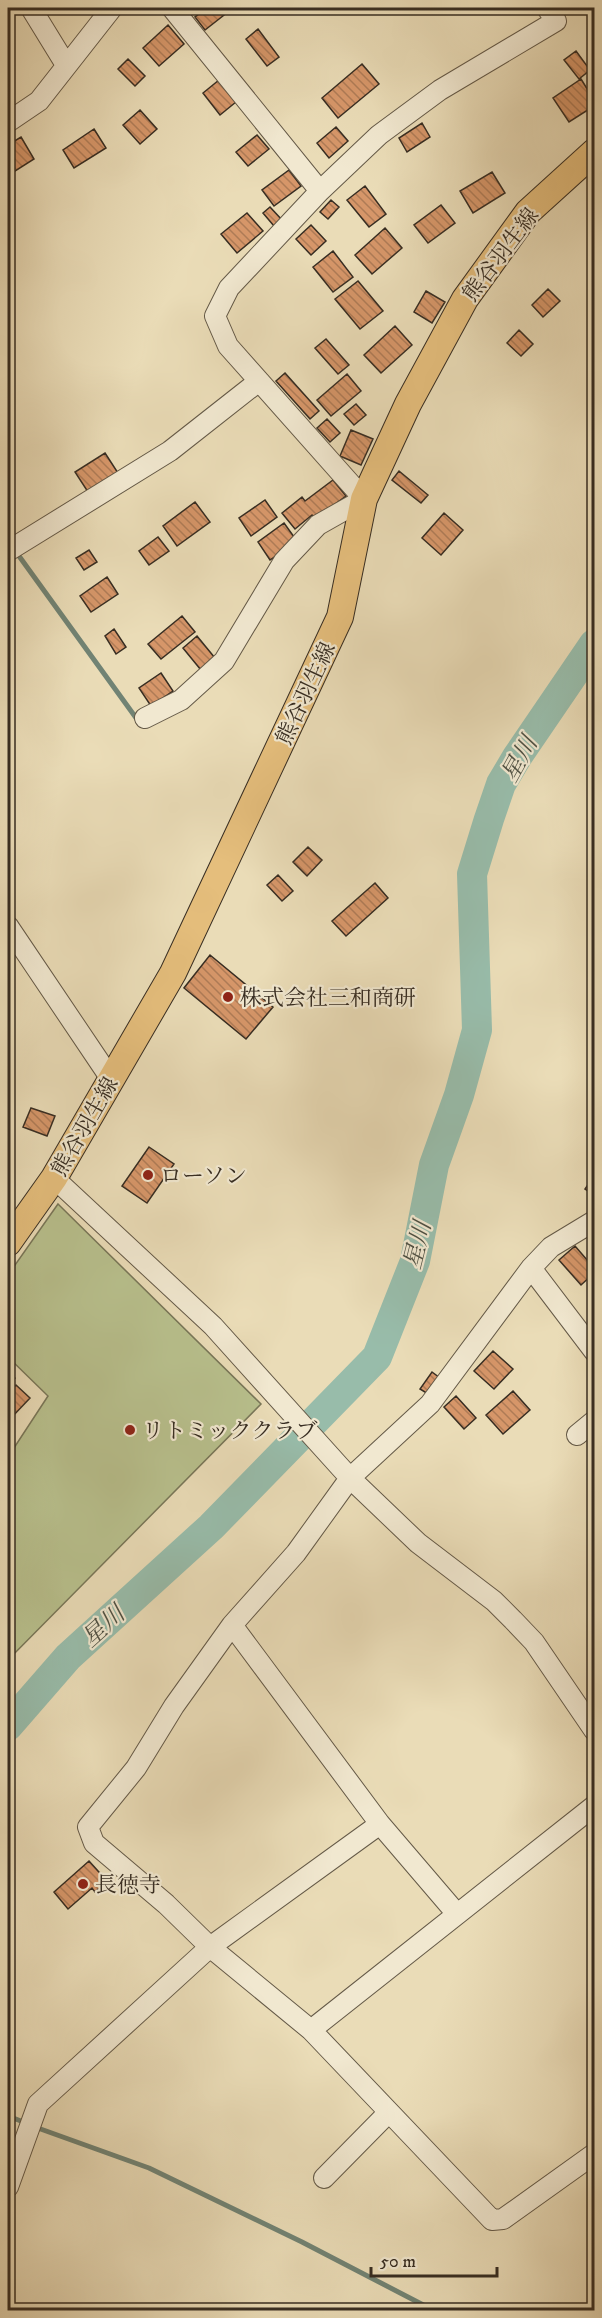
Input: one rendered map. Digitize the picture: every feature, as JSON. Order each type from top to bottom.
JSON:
[{"type":"main road","name":"熊谷羽生線","points":[[8,1243],[54,1178],[173,973],[340,617],[364,499],[408,404],[465,299],[528,212],[594,152]]},
{"type":"street","points":[[32,8],[66,65]]},
{"type":"street","points":[[8,122],[39,101],[112,8]]},
{"type":"street","points":[[172,8],[320,191]]},
{"type":"street","points":[[145,718],[181,700],[224,661],[284,561],[318,525],[364,499],[228,346],[215,316],[229,288],[320,191],[379,135],[440,90],[556,21],[547,8]]},
{"type":"street","points":[[8,551],[170,451],[259,381]]},
{"type":"street","points":[[8,926],[111,1079]]},
{"type":"street","points":[[54,1178],[213,1326],[344,1471],[418,1543],[494,1601],[513,1620],[534,1642],[594,1730]]},
{"type":"street","points":[[594,1221],[551,1247],[531,1268],[430,1404],[344,1471],[296,1553],[232,1625],[174,1706],[136,1768],[88,1827],[94,1843],[166,1904],[210,1947],[311,2030],[492,2220],[503,2219],[594,2154]]},
{"type":"street","points":[[531,1268],[594,1351]]},
{"type":"street","points":[[577,1435],[594,1421]]},
{"type":"street","points":[[232,1625],[380,1824],[457,1914]]},
{"type":"street","points":[[311,2030],[594,1806]]},
{"type":"street","points":[[8,2187],[38,2104],[210,1947],[380,1824]]},
{"type":"street","points":[[324,2178],[389,2112]]},
{"type":"green space","name":"リトミッククラブ","points":[[58,1204],[261,1404],[8,1660],[8,1457],[48,1396],[8,1357],[8,1275]]},
{"type":"building","points":[[207,8],[233,8],[205,30],[195,17]]},
{"type":"building","points":[[168,25],[184,44],[159,66],[143,48]]},
{"type":"building","points":[[258,29],[279,57],[267,66],[246,39]]},
{"type":"building","points":[[576,51],[590,70],[579,79],[564,60]]},
{"type":"building","points":[[128,59],[145,76],[135,86],[118,69]]},
{"type":"building","points":[[362,64],[379,84],[338,118],[322,98]]},
{"type":"building","points":[[581,79],[594,100],[594,106],[569,122],[553,98]]},
{"type":"building","points":[[219,80],[236,102],[220,115],[203,93]]},
{"type":"building","points":[[140,110],[157,129],[140,144],[123,125]]},
{"type":"building","points":[[422,123],[430,137],[407,152],[399,138]]},
{"type":"building","points":[[336,127],[348,141],[329,158],[317,143]]},
{"type":"building","points":[[94,129],[106,148],[74,168],[63,150]]},
{"type":"building","points":[[257,135],[269,149],[248,166],[236,152]]},
{"type":"building","points":[[21,137],[34,159],[12,173],[8,166],[8,145]]},
{"type":"building","points":[[289,170],[301,186],[274,206],[262,190]]},
{"type":"building","points":[[492,172],[505,193],[473,213],[460,191]]},
{"type":"building","points":[[365,186],[386,214],[369,227],[347,200]]},
{"type":"building","points":[[331,200],[339,207],[328,219],[320,212]]},
{"type":"building","points":[[441,205],[455,223],[428,243],[414,225]]},
{"type":"building","points":[[270,207],[282,220],[274,226],[263,213]]},
{"type":"building","points":[[247,213],[263,231],[237,253],[221,234]]},
{"type":"building","points":[[311,225],[326,241],[311,255],[296,239]]},
{"type":"building","points":[[385,228],[402,248],[372,274],[355,255]]},
{"type":"building","points":[[333,251],[353,277],[333,292],[313,267]]},
{"type":"building","points":[[358,281],[383,311],[360,329],[335,299]]},
{"type":"building","points":[[548,289],[560,301],[543,317],[532,305]]},
{"type":"building","points":[[426,291],[445,302],[432,323],[414,312]]},
{"type":"building","points":[[395,326],[412,345],[381,373],[364,355]]},
{"type":"building","points":[[519,330],[533,344],[521,356],[507,343]]},
{"type":"building","points":[[326,339],[349,365],[338,374],[315,348]]},
{"type":"building","points":[[285,373],[319,411],[310,419],[276,381]]},
{"type":"building","points":[[347,374],[361,391],[331,416],[317,400]]},
{"type":"building","points":[[356,404],[366,415],[354,425],[344,414]]},
{"type":"building","points":[[327,419],[340,433],[330,442],[317,428]]},
{"type":"building","points":[[351,430],[373,439],[361,465],[340,456]]},
{"type":"building","points":[[105,453],[118,473],[88,492],[75,472]]},
{"type":"building","points":[[399,471],[428,495],[421,503],[392,480]]},
{"type":"building","points":[[333,480],[346,496],[315,519],[312,515],[295,529],[282,513],[302,497],[305,501]]},
{"type":"building","points":[[265,500],[277,517],[251,536],[239,518]]},
{"type":"building","points":[[195,502],[210,522],[177,546],[163,526]]},
{"type":"building","points":[[444,513],[463,530],[441,555],[422,538]]},
{"type":"building","points":[[284,523],[297,541],[270,560],[258,542]]},
{"type":"building","points":[[158,537],[169,551],[149,565],[139,551]]},
{"type":"building","points":[[89,550],[97,562],[84,570],[76,558]]},
{"type":"building","points":[[107,577],[118,594],[91,612],[80,596]]},
{"type":"building","points":[[182,616],[195,632],[161,659],[148,644]]},
{"type":"building","points":[[114,629],[126,647],[116,654],[105,636]]},
{"type":"building","points":[[197,636],[219,663],[205,675],[183,648]]},
{"type":"building","points":[[161,673],[173,691],[151,706],[139,688]]},
{"type":"building","points":[[308,847],[322,860],[307,876],[293,862]]},
{"type":"building","points":[[278,875],[293,891],[282,901],[267,885]]},
{"type":"building","points":[[375,883],[388,898],[346,936],[332,921]]},
{"type":"building","name":"株式会社三和商研","points":[[210,955],[273,1007],[246,1039],[184,988]]},
{"type":"building","points":[[31,1108],[55,1116],[47,1136],[23,1127]]},
{"type":"building","name":"ローソン","points":[[149,1147],[174,1164],[147,1203],[122,1186]]},
{"type":"building","points":[[594,1176],[594,1195],[585,1189]]},
{"type":"building","points":[[575,1246],[594,1268],[594,1273],[581,1285],[559,1260]]},
{"type":"building","points":[[493,1351],[513,1369],[494,1389],[474,1371]]},
{"type":"building","points":[[8,1372],[15,1378],[8,1387]]},
{"type":"building","points":[[432,1372],[444,1381],[433,1397],[420,1389]]},
{"type":"building","points":[[16,1385],[30,1398],[12,1417],[8,1413],[8,1393]]},
{"type":"building","points":[[513,1391],[530,1410],[503,1434],[486,1415]]},
{"type":"building","points":[[456,1396],[476,1418],[464,1429],[444,1407]]},
{"type":"building","name":"長徳寺","points":[[89,1861],[107,1881],[95,1892],[92,1888],[68,1909],[54,1892]]},
{"type":"waterway","points":[[19,556],[139,722]]},
{"type":"waterway","name":"星川","points":[[8,1726],[68,1657],[211,1527],[377,1357],[415,1261],[434,1165],[459,1095],[477,1030],[472,874],[501,784],[594,644]]},
{"type":"waterway","points":[[8,2116],[26,2123]]},
{"type":"waterway","points":[[35,2127],[149,2168],[302,2242],[433,2310]]},
{"type":"place","name":"株式会社三和商研","points":[[228,997]]},
{"type":"place","name":"ローソン","points":[[148,1175]]},
{"type":"place","name":"リトミッククラブ","points":[[130,1430]]},
{"type":"place","name":"長徳寺","points":[[83,1884]]}]
